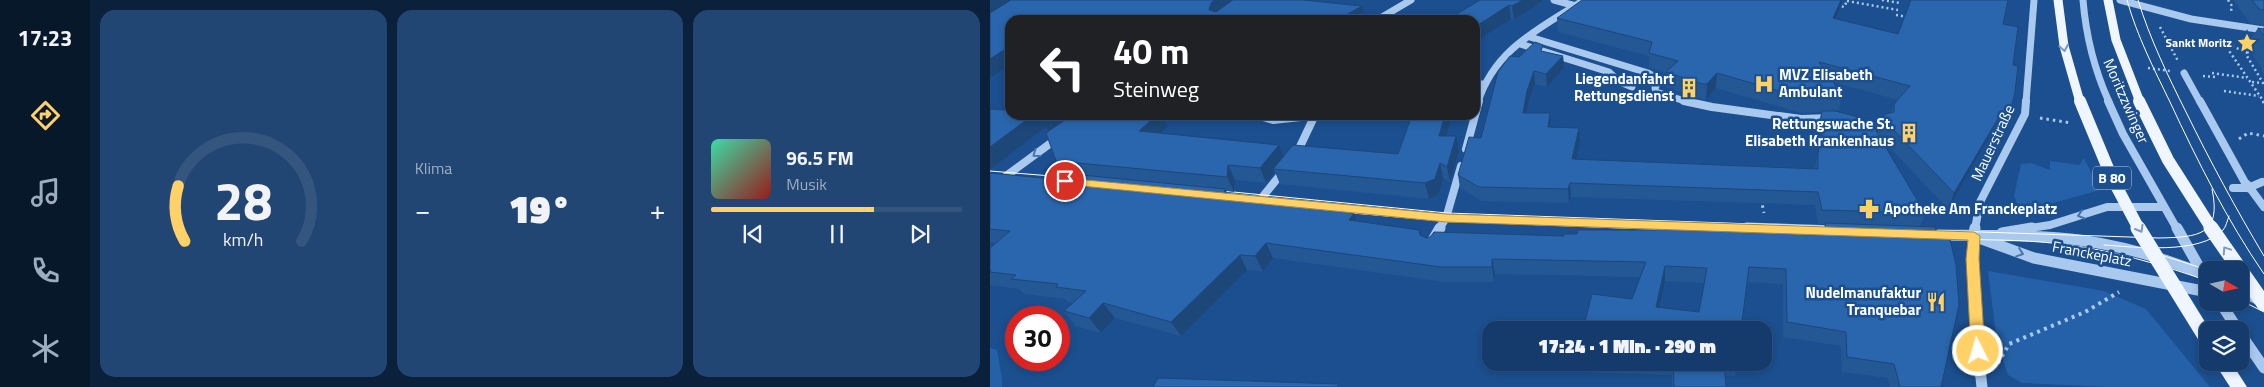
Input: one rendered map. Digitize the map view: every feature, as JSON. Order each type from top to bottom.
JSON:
[{"type":"main road","name":"B 80","points":[[2058,0],[2066,60],[2082,113],[2122,198],[2199,326]]},
{"type":"main road","points":[[2108,0],[2112,27],[2121,59],[2156,136],[2191,196],[2264,303]]},
{"type":"main road","points":[[2228,371],[2239,387]]},
{"type":"street","points":[[1385,15],[1410,0]]},
{"type":"street","points":[[1480,101],[1485,84],[1494,66],[1501,59],[1584,0]]},
{"type":"street","name":"Mauerstraße","points":[[1974,236],[1980,202],[2025,114],[2034,0]]},
{"type":"street","name":"Moritzzwinger","points":[[2083,0],[2086,34],[2096,73],[2123,134],[2164,207]]},
{"type":"street","points":[[2120,0],[2211,23],[2264,30]]},
{"type":"street","points":[[1530,37],[1648,74],[1659,80],[1655,88],[1656,92],[1690,103],[1801,119],[1837,117]]},
{"type":"street","points":[[1520,44],[1609,72],[1620,82],[1632,87]]},
{"type":"street","points":[[2184,73],[2248,188],[2264,207]]},
{"type":"street","points":[[1480,84],[1485,84]]},
{"type":"street","points":[[1260,200],[1301,148],[1315,120]]},
{"type":"street","points":[[1430,246],[1446,218],[1475,120]]},
{"type":"street","points":[[1026,178],[1002,175],[1066,132]]},
{"type":"street","points":[[2241,168],[2248,188]]},
{"type":"street","points":[[2233,188],[2248,188],[2262,182]]},
{"type":"street","points":[[1211,195],[1446,218],[1845,231]]},
{"type":"street","name":"Franckeplatz","points":[[1974,236],[2050,225],[2107,207],[2164,207]]},
{"type":"street","points":[[2164,207],[2199,265]]},
{"type":"street","points":[[1924,234],[2060,238],[2095,242],[2162,260],[2199,274]]},
{"type":"street","points":[[1974,236],[1972,259],[1976,333],[1982,387]]},
{"type":"street","name":"Franckeplatz","points":[[1974,236],[2034,258],[2199,290]]},
{"type":"street","points":[[2249,346],[2264,368]]},
{"type":"lane","points":[[1554,0],[1576,6]]},
{"type":"lane","points":[[2249,295],[2264,303]]},
{"type":"path","points":[[1835,5],[1844,7],[1848,0],[1898,10]]},
{"type":"path","points":[[1882,0],[1900,3]]},
{"type":"path","points":[[2151,8],[2184,73]]},
{"type":"path","points":[[1896,15],[1912,18]]},
{"type":"path","points":[[2211,23],[2264,103]]},
{"type":"path","points":[[2223,42],[2248,53],[2247,56],[2263,83],[2250,82]]},
{"type":"path","points":[[2247,56],[2255,57]]},
{"type":"path","points":[[2212,73],[2247,78]]},
{"type":"path","points":[[2224,91],[2260,96]]},
{"type":"path","points":[[2050,120],[2065,122]]},
{"type":"path","points":[[1761,198],[1766,228]]},
{"type":"path","points":[[1996,366],[2010,344],[2085,312],[2142,278]]},
{"type":"shaded area","points":[[2084,158],[2100,190],[2030,209],[2017,203],[2014,196],[2021,164],[2031,163],[2050,170],[2050,161],[2079,165]]},
{"type":"shaded area","points":[[1988,271],[2104,291],[2146,309],[2210,387],[2108,387],[2022,383],[2008,375],[1997,342]]},
{"type":"shaded area","points":[[990,348],[997,350],[1002,387],[990,387]]},
{"type":"building","points":[[1011,0],[1215,0],[1211,3],[1209,10],[1216,12],[1233,0],[1303,0],[1362,6],[1346,15],[1005,15],[1005,49],[990,59],[990,13]]},
{"type":"building","points":[[1480,0],[1523,0],[1512,6],[1509,5],[1480,24],[1480,15],[1455,15]]},
{"type":"building","points":[[1582,0],[1841,0],[1833,18],[1898,34],[1911,0],[2008,0],[2003,24],[2018,27],[2013,65],[2018,66],[2015,92],[2012,104],[2004,118],[1999,117],[1954,193],[1882,118],[1886,114],[1894,112],[1894,104],[1910,86],[1819,62],[1842,95],[1804,98],[1717,73],[1707,84],[1703,84],[1666,72],[1678,61],[1649,53],[1652,42],[1557,18]]},
{"type":"building","points":[[2252,0],[2264,0],[2264,10],[2259,9]]},
{"type":"building","points":[[2258,28],[2264,29],[2264,36]]},
{"type":"building","points":[[1535,42],[1543,45],[1541,51],[1563,56],[1546,74],[1534,71],[1527,91],[1523,113],[1550,113],[1548,127],[1579,128],[1572,159],[1818,169],[1818,153],[1824,127],[1819,126],[1822,111],[1835,111],[1878,122],[1876,131],[1925,213],[1822,210],[1818,192],[1570,183],[1568,189],[1479,187],[1458,175],[1469,137],[1481,138],[1498,72],[1510,56],[1519,57]]},
{"type":"building","points":[[990,109],[1005,110],[1005,120],[1026,120],[990,147]]},
{"type":"building","points":[[1065,120],[1151,120],[1139,131],[1279,145],[1260,168],[1228,165],[1227,177],[1056,161],[1046,133]]},
{"type":"building","points":[[1410,120],[1444,120],[1439,136],[1456,136],[1447,167],[1440,163],[1435,179],[1425,183],[1273,169],[1293,145],[1398,154]]},
{"type":"building","points":[[990,173],[1063,180],[1061,173],[1225,189],[1224,197],[1354,213],[1349,220],[1419,230],[1420,235],[1426,238],[1430,237],[1434,232],[1564,236],[1564,234],[1577,234],[1578,230],[1657,230],[1659,227],[1827,231],[1825,223],[1935,227],[1934,234],[1949,235],[1956,265],[1959,305],[1941,387],[1900,387],[1894,364],[1847,357],[1846,332],[1787,322],[1786,269],[1749,267],[1742,321],[1585,321],[1592,294],[1632,299],[1646,262],[1492,259],[1492,267],[1441,267],[1266,243],[1255,256],[1240,255],[1171,322],[1103,303],[1089,318],[1070,313],[1070,306],[1086,291],[1056,287],[1058,284],[1011,279],[1016,275],[990,272],[990,248],[1010,231],[990,229]],"holes":[[[1665,266],[1707,268],[1699,312],[1656,307]]]},
{"type":"building","points":[[1673,371],[1725,371],[1726,387],[1674,387]]},
{"type":"building","points":[[1158,378],[1339,384],[1337,387],[1153,387]]},
{"type":"tram line","points":[[2127,0],[2146,52],[2191,147],[2228,218]]},
{"type":"tram line","points":[[2138,0],[2166,71],[2204,149],[2264,256]]},
{"type":"tram line","points":[[990,171],[1076,178]]},
{"type":"tram line","points":[[1922,230],[2159,238],[2185,237],[2204,231],[2210,225],[2214,205],[2212,189]]},
{"type":"tram line","points":[[1213,190],[1447,213],[1837,227]]},
{"type":"tram line","points":[[1341,212],[1444,221],[1670,230]]},
{"type":"tram line","points":[[2104,245],[2166,248],[2199,243],[2213,238],[2223,230],[2228,218]]},
{"type":"tram line","points":[[2228,218],[2264,274]]},
{"type":"tram line","points":[[1935,239],[2030,241],[2061,244],[2135,258],[2199,278]]},
{"type":"tram line","points":[[2145,250],[2199,267]]},
{"type":"tram line","points":[[2249,291],[2264,300]]},
{"type":"tram line","points":[[2249,304],[2264,312]]},
{"type":"place","name":"Sankt Moritz","points":[[2247,43]]},
{"type":"place","name":"MVZ Elisabeth Ambulant","points":[[1764,84]]},
{"type":"place","name":"Liegendanfahrt Rettungsdienst","points":[[1689,88]]},
{"type":"place","name":"Rettungswache St. Elisabeth Krankenhaus","points":[[1909,133]]},
{"type":"place","name":"Apotheke Am Franckeplatz","points":[[1869,209]]},
{"type":"place","name":"Nudelmanufaktur Tranquebar","points":[[1936,302]]},
{"type":"route","points":[[1065,181],[1446,218],[1974,236],[1972,259],[1978,351]]}]
